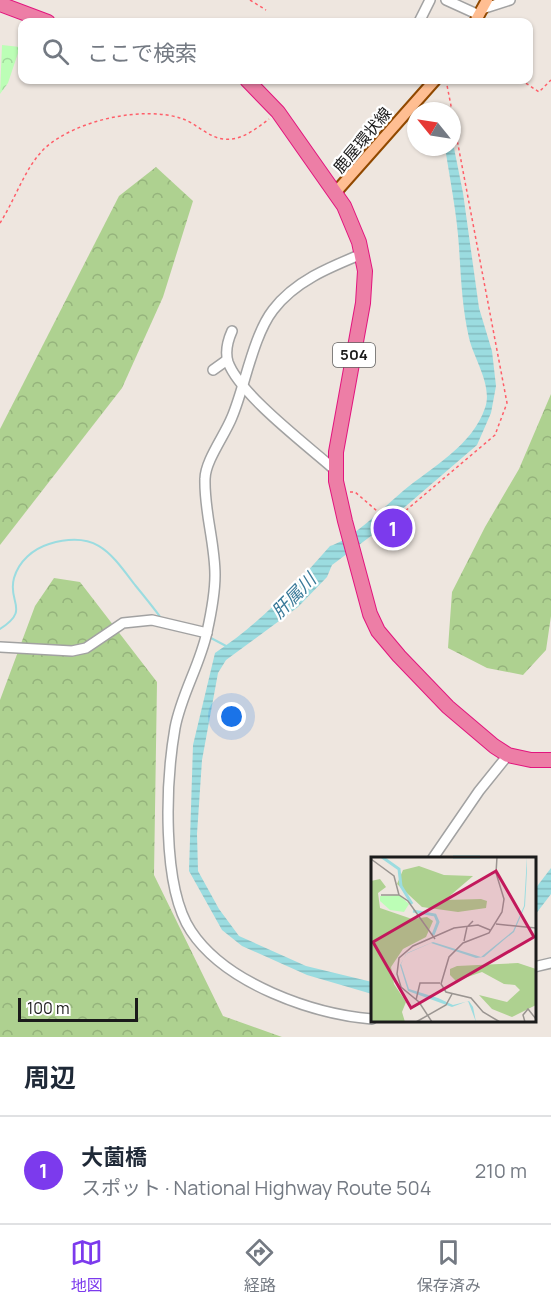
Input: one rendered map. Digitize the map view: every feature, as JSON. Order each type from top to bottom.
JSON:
[{"type":"highway","points":[[0,4],[37,18]]},
{"type":"highway","name":"504","points":[[251,84],[278,112],[335,193],[353,224],[362,254],[365,271],[363,303],[335,470],[345,521],[370,614],[378,631],[399,656],[477,733],[508,755],[531,760],[551,760]]},
{"type":"main road","name":"鹿屋環状線","points":[[335,193],[431,84]]},
{"type":"street","points":[[421,18],[430,0]]},
{"type":"street","points":[[446,0],[481,12],[510,0]]},
{"type":"street","points":[[362,254],[316,274],[282,299],[272,312],[244,388],[205,476],[215,574],[207,633],[175,727],[168,841],[172,871],[183,914],[190,930],[215,957],[265,988],[304,1007],[341,1016],[371,1019]]},
{"type":"street","points":[[232,331],[227,344],[227,360],[244,388],[335,470]]},
{"type":"street","points":[[213,370],[227,360]]},
{"type":"street","points":[[0,646],[72,651],[86,648],[123,623],[152,620],[207,633]]},
{"type":"street","points":[[434,857],[479,791],[508,755]]},
{"type":"street","points":[[536,967],[551,963]]},
{"type":"path","points":[[250,0],[266,10]]},
{"type":"path","points":[[527,84],[539,92],[551,80]]},
{"type":"path","points":[[447,84],[450,102]]},
{"type":"path","points":[[0,222],[43,150],[65,135],[132,113],[151,112],[183,119],[215,137],[226,140],[245,136],[272,117]]},
{"type":"path","points":[[338,492],[355,492],[391,523],[495,435],[507,403],[460,156]]},
{"type":"green space","points":[[2,45],[18,47],[8,83],[0,94]]},
{"type":"green space","points":[[156,167],[193,201],[163,297],[122,388],[0,545],[0,429],[119,196]]},
{"type":"green space","points":[[551,394],[551,616],[546,650],[523,675],[487,668],[448,648],[452,592],[485,527],[519,469]]},
{"type":"green space","points":[[54,578],[80,582],[157,682],[154,875],[223,1016],[282,1037],[0,1037],[0,700],[35,606]]},
{"type":"water","name":"肝属川","points":[[446,156],[456,156],[479,308],[492,351],[496,386],[491,413],[477,445],[371,536],[332,565],[327,577],[298,607],[226,660],[218,673],[202,760],[197,834],[198,871],[219,909],[239,936],[306,966],[371,982],[371,994],[307,975],[242,946],[222,930],[189,871],[193,745],[215,653],[276,603],[330,546],[358,530],[450,455],[471,434],[479,421],[485,408],[487,391],[469,338],[463,304],[457,222]]},
{"type":"water","points":[[551,868],[551,894],[536,914],[536,888]]},
{"type":"waterway","points":[[0,629],[9,622],[16,611],[13,594],[14,578],[23,561],[43,546],[65,540],[90,542],[109,554],[161,618]]},
{"type":"waterway","points":[[209,637],[228,647]]},
{"type":"place","name":"大薗橋","points":[[393,528]]}]
